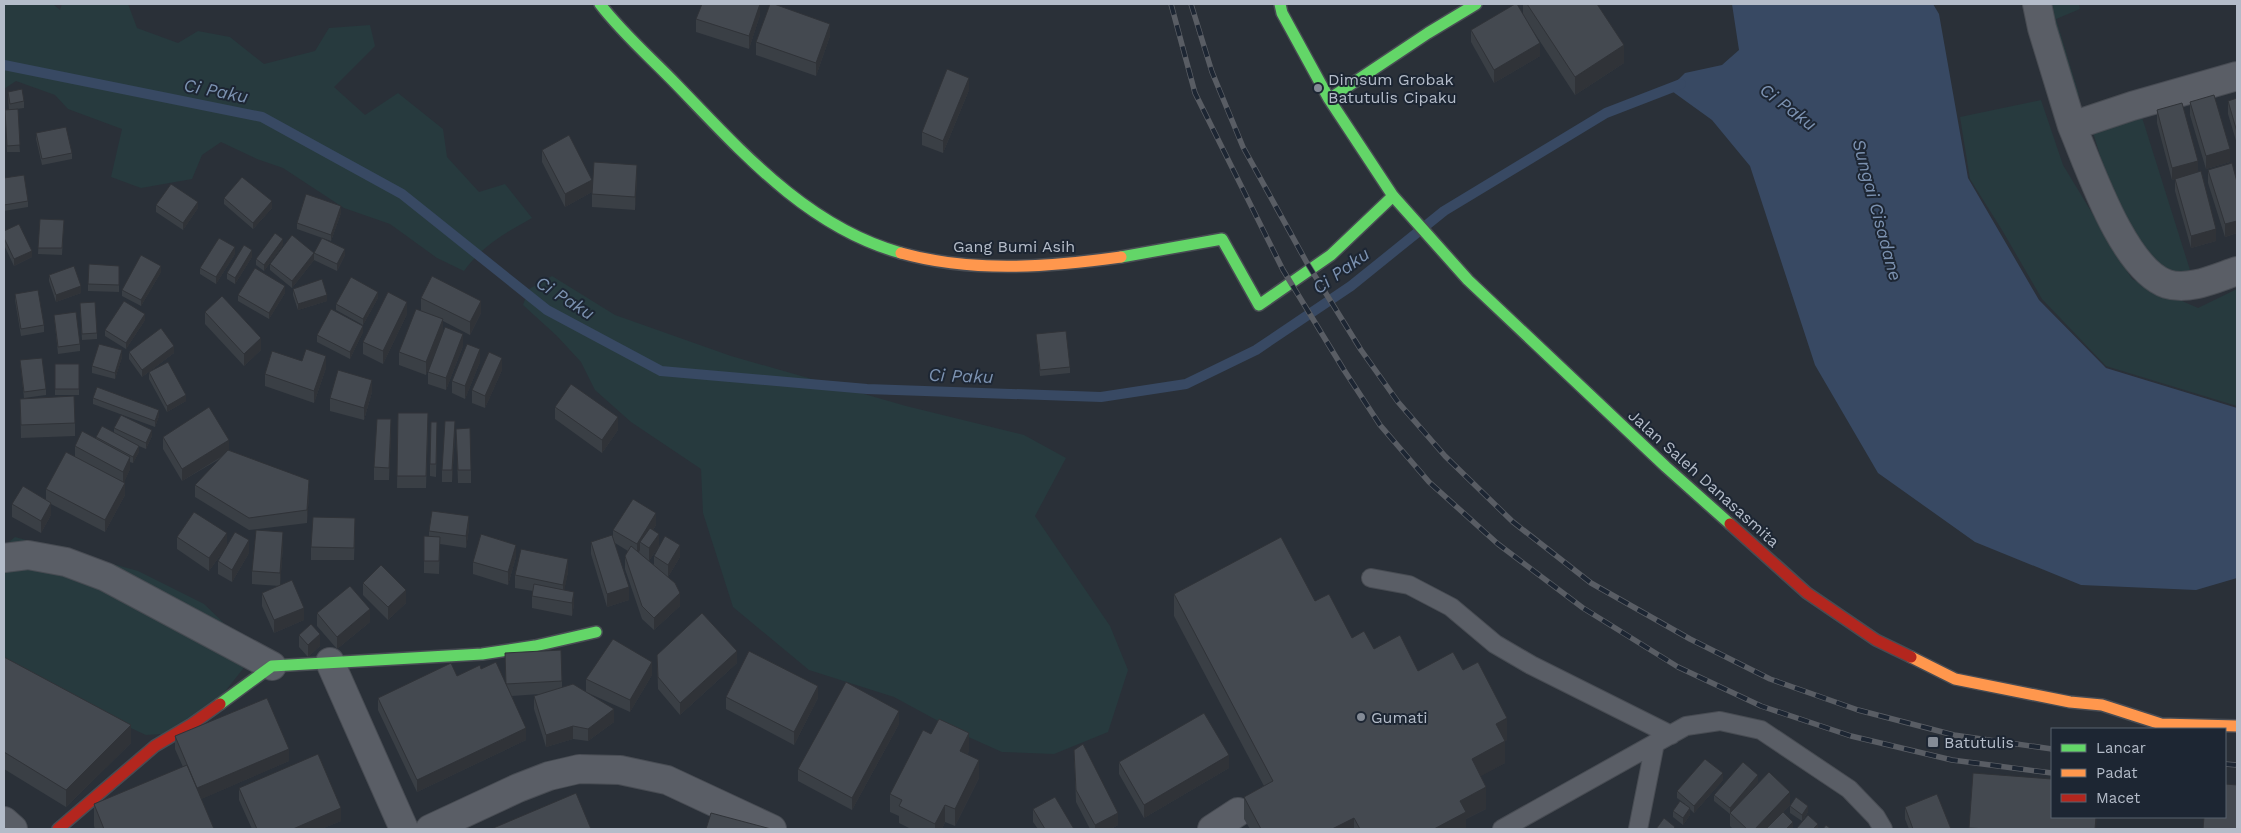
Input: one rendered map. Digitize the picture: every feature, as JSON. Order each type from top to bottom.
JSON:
[{"type":"street","name":"Gang Bumi Asih","points":[[600,4],[746,156],[772,180],[801,203],[831,221],[881,248],[910,257],[946,263],[987,266],[1037,265],[1130,256],[1183,248],[1222,239],[1258,305],[1331,255],[1393,196]]},
{"type":"street","name":"Jalan Saleh Danasasmita","points":[[1280,4],[1282,12],[1330,99],[1393,196],[1468,280],[1666,467],[1807,592],[1876,640],[1955,679],[2070,702],[2102,705],[2161,724],[2237,726]]},
{"type":"street","points":[[1330,99],[1428,33],[1476,4]]},
{"type":"street","points":[[2037,4],[2042,28],[2072,126],[2110,217],[2133,254],[2148,271],[2166,284],[2178,286],[2194,284],[2237,271]]},
{"type":"street","points":[[2072,126],[2132,106],[2237,76]]},
{"type":"street","points":[[4,558],[28,555],[66,562],[106,577],[272,666]]},
{"type":"street","points":[[58,829],[155,746],[192,724],[272,666],[482,654],[535,646],[596,632]]},
{"type":"street","points":[[330,662],[404,829]]},
{"type":"street","points":[[430,829],[518,788],[549,776],[579,769],[620,770],[667,780],[772,829]]},
{"type":"street","points":[[1212,829],[1238,812]]},
{"type":"street","points":[[4,821],[13,829]]},
{"type":"lane","points":[[1371,578],[1409,585],[1452,608],[1495,644],[1531,665],[1671,734]]},
{"type":"lane","points":[[1502,829],[1686,726],[1720,721],[1761,730],[1849,789],[1876,817],[1883,829]]},
{"type":"lane","points":[[1638,829],[1655,743]]},
{"type":"green space","points":[[4,4],[53,4],[60,10],[62,4],[128,4],[137,28],[178,43],[198,31],[230,37],[264,64],[315,51],[329,28],[370,25],[375,46],[334,87],[365,115],[398,93],[443,129],[447,157],[479,192],[505,184],[532,218],[486,247],[464,271],[437,258],[390,224],[344,208],[283,168],[257,159],[221,142],[202,155],[192,179],[141,188],[111,177],[122,129],[68,109],[55,95],[16,81],[4,89]]},
{"type":"green space","points":[[2031,4],[2079,4],[2080,9],[2056,19],[2079,95],[2057,102]]},
{"type":"green space","points":[[2041,100],[2063,165],[2132,279],[2198,308],[2237,289],[2237,406],[2106,366],[2042,299],[1970,179],[1960,117]]},
{"type":"green space","points":[[2140,111],[2190,270],[2154,282],[2136,274],[2092,129]]},
{"type":"green space","points":[[552,276],[615,315],[731,356],[906,406],[1024,435],[1066,458],[1035,516],[1110,626],[1128,670],[1108,732],[1054,754],[1002,752],[964,735],[894,697],[809,670],[733,607],[703,513],[701,469],[631,422],[595,390],[581,362],[557,336],[523,305],[529,289]]},
{"type":"green space","points":[[15,537],[138,571],[204,604],[234,633],[246,665],[193,732],[146,735],[109,718],[4,682],[4,546]]},
{"type":"water","name":"Sungai Cisadane","points":[[1732,4],[1933,4],[1939,14],[1968,178],[2039,300],[2106,368],[2237,408],[2237,578],[2196,590],[2081,585],[1975,542],[1878,473],[1815,365],[1750,166],[1712,120],[1669,89],[1685,73],[1722,65],[1739,50]]},
{"type":"building","points":[[702,4],[760,4],[749,36],[696,19]]},
{"type":"building","points":[[770,4],[830,24],[816,63],[756,42]]},
{"type":"building","points":[[1517,4],[1540,43],[1494,70],[1471,30]]},
{"type":"building","points":[[1527,4],[1597,4],[1624,45],[1575,77]]},
{"type":"building","points":[[947,69],[969,78],[943,141],[922,132]]},
{"type":"building","points":[[22,89],[24,101],[10,104],[8,92]]},
{"type":"building","points":[[2214,95],[2230,149],[2206,156],[2190,102]]},
{"type":"building","points":[[2237,98],[2237,132],[2228,101]]},
{"type":"building","points":[[2182,103],[2198,161],[2172,168],[2157,110]]},
{"type":"building","points":[[18,109],[20,145],[7,146],[5,110]]},
{"type":"building","points":[[66,127],[72,153],[42,159],[36,133]]},
{"type":"building","points":[[569,135],[592,180],[565,194],[542,150]]},
{"type":"building","points":[[594,162],[637,165],[635,197],[592,194]]},
{"type":"building","points":[[2232,163],[2237,182],[2237,221],[2225,224],[2208,170]]},
{"type":"building","points":[[2201,171],[2216,229],[2191,236],[2175,179]]},
{"type":"building","points":[[24,175],[28,201],[4,205],[4,178]]},
{"type":"building","points":[[242,177],[272,201],[253,223],[224,198]]},
{"type":"building","points":[[171,184],[198,202],[183,223],[156,205]]},
{"type":"building","points":[[306,194],[341,206],[331,235],[297,223]]},
{"type":"building","points":[[40,219],[64,220],[62,248],[38,248]]},
{"type":"building","points":[[19,224],[32,251],[14,259],[4,238],[4,231]]},
{"type":"building","points":[[275,233],[283,239],[264,265],[256,259]]},
{"type":"building","points":[[292,235],[314,253],[292,281],[270,264]]},
{"type":"building","points":[[219,238],[235,247],[216,277],[200,268]]},
{"type":"building","points":[[322,238],[345,249],[337,264],[314,253]]},
{"type":"building","points":[[244,245],[252,250],[235,278],[227,273]]},
{"type":"building","points":[[141,255],[161,266],[141,300],[122,290]]},
{"type":"building","points":[[89,264],[119,266],[119,285],[88,284]]},
{"type":"building","points":[[74,266],[81,286],[56,295],[49,275]]},
{"type":"building","points":[[255,268],[285,286],[269,313],[238,295]]},
{"type":"building","points":[[432,276],[481,301],[470,322],[421,298]]},
{"type":"building","points":[[351,277],[378,292],[363,319],[336,304]]},
{"type":"building","points":[[322,279],[327,295],[298,304],[293,289]]},
{"type":"building","points":[[38,290],[44,325],[21,329],[15,294]]},
{"type":"building","points":[[388,292],[407,302],[383,351],[363,342]]},
{"type":"building","points":[[222,296],[261,338],[244,354],[205,312]]},
{"type":"building","points":[[124,301],[145,314],[126,343],[105,330]]},
{"type":"building","points":[[95,302],[97,333],[82,334],[80,303]]},
{"type":"building","points":[[331,309],[363,326],[350,352],[317,335]]},
{"type":"building","points":[[416,309],[443,319],[426,362],[399,352]]},
{"type":"building","points":[[76,312],[80,344],[58,347],[54,315]]},
{"type":"building","points":[[445,327],[463,334],[446,378],[428,372]]},
{"type":"building","points":[[161,328],[174,346],[142,370],[129,352]]},
{"type":"building","points":[[1066,331],[1070,367],[1040,370],[1036,334]]},
{"type":"building","points":[[99,344],[122,350],[115,373],[92,366]]},
{"type":"building","points":[[467,344],[480,349],[465,386],[452,381]]},
{"type":"building","points":[[306,349],[326,356],[314,391],[265,374],[272,351],[302,361]]},
{"type":"building","points":[[489,352],[502,358],[485,396],[472,390]]},
{"type":"building","points":[[42,358],[46,389],[24,392],[20,360]]},
{"type":"building","points":[[168,362],[186,395],[167,406],[149,372]]},
{"type":"building","points":[[55,364],[79,364],[79,389],[55,389]]},
{"type":"building","points":[[338,370],[372,380],[364,408],[330,398]]},
{"type":"building","points":[[571,384],[618,417],[602,440],[555,407]]},
{"type":"building","points":[[97,387],[159,410],[155,421],[93,398]]},
{"type":"building","points":[[74,396],[75,423],[21,425],[20,399]]},
{"type":"building","points":[[209,407],[229,440],[182,469],[163,437]]},
{"type":"building","points":[[398,413],[428,413],[426,476],[397,476]]},
{"type":"building","points":[[121,415],[152,430],[146,443],[114,428]]},
{"type":"building","points":[[377,419],[391,419],[389,468],[374,467]]},
{"type":"building","points":[[445,421],[455,421],[452,470],[442,470]]},
{"type":"building","points":[[431,422],[437,422],[436,464],[430,464]]},
{"type":"building","points":[[102,426],[139,446],[133,457],[96,437]]},
{"type":"building","points":[[470,428],[471,470],[458,470],[456,429]]},
{"type":"building","points":[[82,431],[130,457],[123,472],[75,446]]},
{"type":"building","points":[[228,450],[309,480],[307,510],[249,518],[195,485]]},
{"type":"building","points":[[66,452],[125,483],[105,520],[46,489]]},
{"type":"building","points":[[23,486],[51,503],[41,521],[12,504]]},
{"type":"building","points":[[633,499],[656,513],[637,544],[613,530]]},
{"type":"building","points":[[432,511],[469,516],[466,536],[429,531]]},
{"type":"building","points":[[194,512],[227,533],[209,558],[177,537]]},
{"type":"building","points":[[313,517],[355,518],[354,548],[311,547]]},
{"type":"building","points":[[650,528],[659,534],[649,548],[640,542]]},
{"type":"building","points":[[256,530],[283,532],[280,573],[252,571]]},
{"type":"building","points":[[235,532],[249,540],[232,570],[218,561]]},
{"type":"building","points":[[481,534],[516,545],[508,572],[473,562]]},
{"type":"building","points":[[612,535],[629,587],[607,594],[591,542]]},
{"type":"building","points":[[424,536],[440,537],[439,561],[424,561]]},
{"type":"building","points":[[665,536],[680,545],[668,565],[654,556]]},
{"type":"building","name":"Gumati","points":[[1281,537],[1315,601],[1329,594],[1352,638],[1364,631],[1374,649],[1400,635],[1418,671],[1453,652],[1463,670],[1478,662],[1507,718],[1496,724],[1505,741],[1472,759],[1486,787],[1460,801],[1466,812],[1434,829],[1360,829],[1354,818],[1332,829],[1261,829],[1244,797],[1273,781],[1174,594]]},
{"type":"building","points":[[631,546],[675,583],[680,593],[654,618],[642,606],[625,556]]},
{"type":"building","points":[[521,549],[568,559],[563,585],[515,575]]},
{"type":"building","points":[[381,565],[406,590],[388,607],[363,583]]},
{"type":"building","points":[[292,580],[304,608],[274,620],[262,593]]},
{"type":"building","points":[[534,584],[574,592],[572,603],[532,596]]},
{"type":"building","points":[[350,586],[370,609],[337,637],[317,613]]},
{"type":"building","points":[[702,613],[737,651],[680,703],[658,677],[657,655]]},
{"type":"building","points":[[311,624],[320,634],[308,645],[299,635]]},
{"type":"building","points":[[613,639],[652,662],[630,700],[586,679]]},
{"type":"building","points":[[561,650],[562,681],[506,684],[505,653]]},
{"type":"building","points":[[749,651],[818,686],[794,732],[726,697]]},
{"type":"building","points":[[4,657],[131,725],[66,790],[4,752]]},
{"type":"building","points":[[496,662],[526,728],[417,780],[378,698],[451,663],[457,676],[480,665],[481,669]]},
{"type":"building","points":[[846,682],[899,711],[852,798],[798,769]]},
{"type":"building","points":[[573,684],[614,709],[588,729],[573,726],[546,735],[534,696]]},
{"type":"building","points":[[267,698],[289,749],[197,788],[175,736]]},
{"type":"building","points":[[1204,713],[1229,755],[1144,805],[1119,762]]},
{"type":"building","points":[[939,719],[969,733],[960,751],[979,760],[955,809],[945,805],[935,824],[899,806],[902,800],[890,794],[923,730],[931,734]]},
{"type":"building","points":[[1083,744],[1118,813],[1095,825],[1076,790],[1074,750]]},
{"type":"building","points":[[318,754],[341,808],[293,829],[257,829],[239,788]]},
{"type":"building","points":[[1705,759],[1723,773],[1694,806],[1677,791]]},
{"type":"building","points":[[1743,762],[1758,775],[1730,808],[1714,795]]},
{"type":"building","points":[[187,765],[214,829],[104,829],[94,804]]},
{"type":"building","points":[[1769,772],[1790,792],[1755,829],[1747,829],[1730,813]]},
{"type":"building","points":[[1973,773],[2051,779],[2051,818],[2096,818],[2095,829],[1969,828]]},
{"type":"building","points":[[2226,784],[2237,785],[2237,829],[2203,829],[2204,818],[2226,818]]},
{"type":"building","points":[[576,793],[591,829],[491,829]]},
{"type":"building","points":[[1937,794],[1951,829],[1913,829],[1905,807]]},
{"type":"building","points":[[1055,797],[1074,829],[1045,829],[1033,809]]},
{"type":"building","points":[[1796,797],[1808,806],[1802,815],[1790,806]]},
{"type":"building","points":[[1680,801],[1690,808],[1683,818],[1673,811]]},
{"type":"building","points":[[1783,812],[1793,822],[1786,829],[1766,829]]},
{"type":"building","points":[[711,813],[771,829],[706,829]]},
{"type":"building","points":[[1808,815],[1818,824],[1813,829],[1796,829]]},
{"type":"building","points":[[1664,818],[1675,827],[1673,829],[1656,829]]},
{"type":"building","points":[[1826,825],[1831,829],[1823,829]]},
{"type":"waterway","name":"Ci Paku","points":[[4,65],[262,117],[402,194],[547,310],[661,371],[867,389],[1101,397],[1186,384],[1256,350],[1351,286],[1444,211],[1606,113],[1681,84]]},
{"type":"railway","points":[[1171,4],[1195,93],[1283,270],[1380,425],[1429,482],[1498,544],[1583,608],[1678,667],[1761,706],[1851,736],[1952,760],[2051,773]]},
{"type":"railway","points":[[1191,4],[1212,72],[1243,147],[1307,263],[1361,350],[1398,402],[1445,456],[1513,522],[1591,583],[1690,639],[1770,679],[1858,710],[1954,735],[2051,749]]},
{"type":"railway","points":[[2226,764],[2237,765]]},
{"type":"traffic: fast","points":[[600,4],[627,35],[725,135],[778,184],[806,206],[835,225],[867,241],[901,253]]},
{"type":"traffic: fast","points":[[1280,4],[1282,13],[1329,99],[1393,196],[1468,280],[1666,467],[1730,524]]},
{"type":"traffic: fast","points":[[1329,99],[1428,33],[1476,4]]},
{"type":"traffic: fast","points":[[1121,257],[1222,239],[1259,305],[1331,255],[1393,196]]},
{"type":"traffic: fast","points":[[220,704],[272,666],[482,654],[535,646],[596,632]]},
{"type":"traffic: slow","points":[[901,253],[928,259],[983,266],[1038,265],[1121,257]]},
{"type":"traffic: slow","points":[[1911,657],[1955,679],[2070,702],[2102,705],[2161,724],[2237,726]]},
{"type":"traffic: jam","points":[[1730,524],[1807,593],[1876,640],[1911,657]]},
{"type":"traffic: jam","points":[[58,829],[155,746],[192,724],[220,704]]},
{"type":"place","name":"Dimsum Grobak Batutulis Cipaku","points":[[1318,88]]},
{"type":"place","name":"Gumati","points":[[1361,717]]},
{"type":"place","name":"Batutulis","points":[[1933,742]]}]
